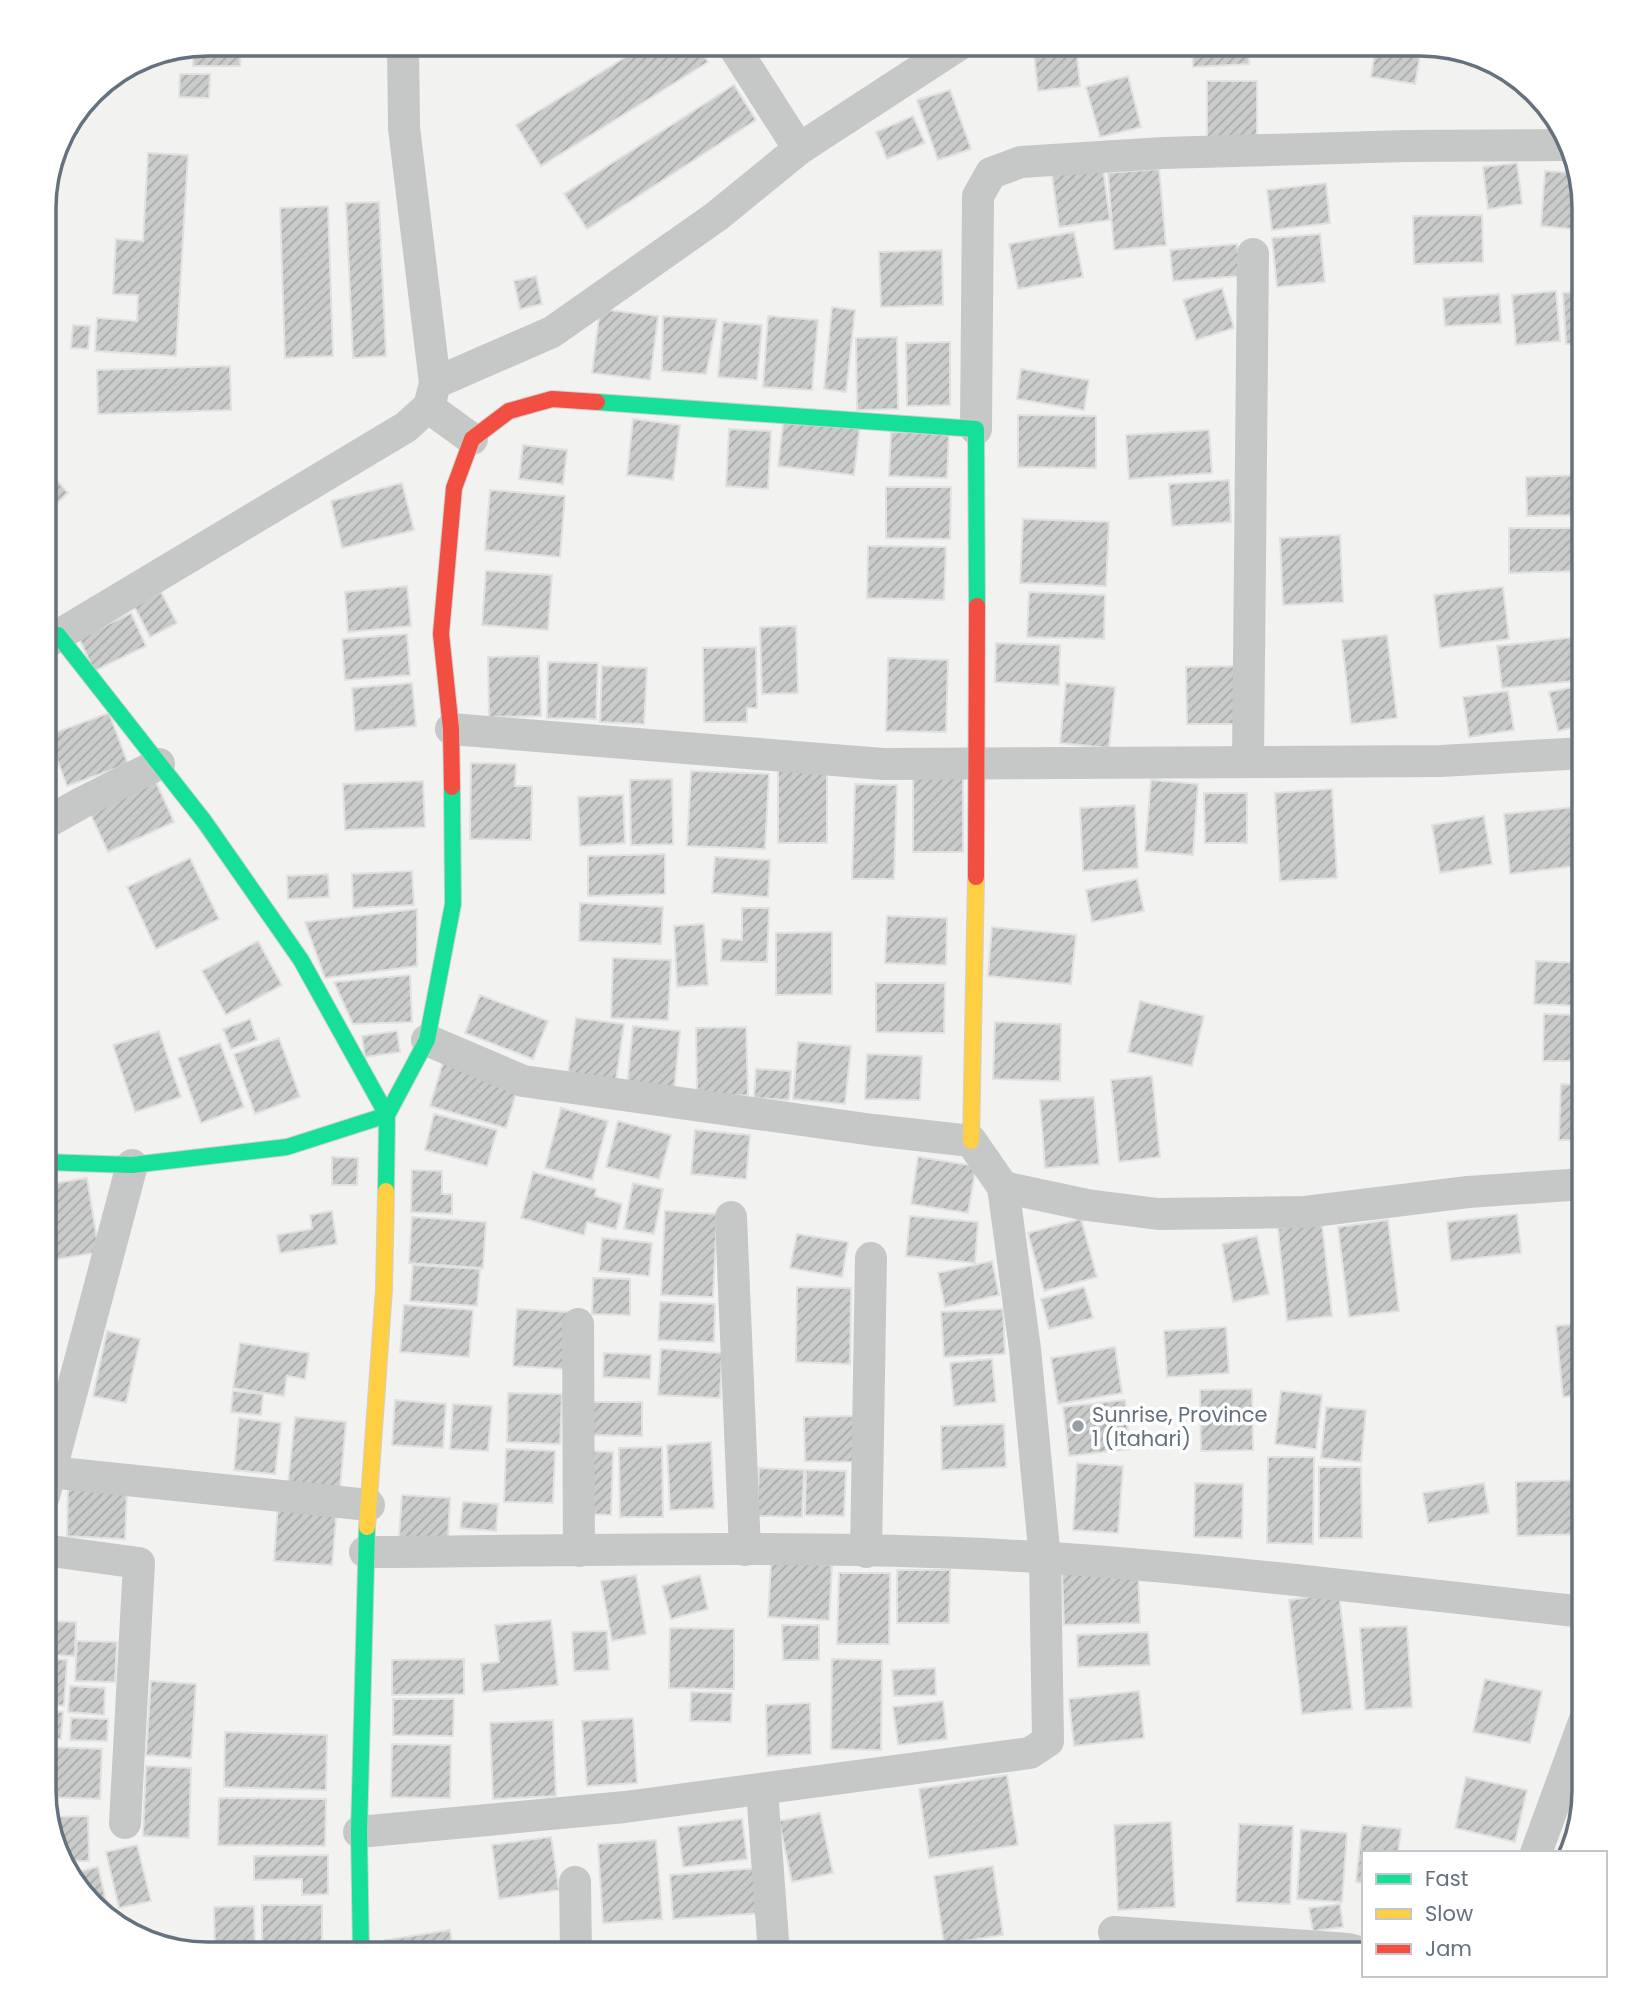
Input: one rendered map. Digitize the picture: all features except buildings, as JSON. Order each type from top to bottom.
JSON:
[{"type":"street","points":[[403,56],[404,128],[432,395],[472,439]]},
{"type":"street","points":[[740,56],[799,149]]},
{"type":"street","points":[[56,636],[406,427],[432,395],[552,332],[717,216],[799,149],[942,56]]},
{"type":"street","points":[[359,1832],[625,1807],[762,1790],[1030,1753],[1048,1741],[1045,1559],[1025,1349],[1003,1187],[971,1141],[978,763],[978,196],[991,173],[1021,162],[1163,153],[1558,145]]},
{"type":"street","points":[[1248,761],[1253,254]]},
{"type":"street","points":[[361,1942],[359,1832],[365,1552],[384,1289],[387,1115],[427,1040],[453,904],[451,729],[441,634],[454,488],[472,439],[509,411],[552,399],[976,429]]},
{"type":"street","points":[[56,645],[159,764],[204,821],[301,960],[387,1115]]},
{"type":"street","points":[[451,729],[883,764],[1441,761],[1572,754]]},
{"type":"street","points":[[56,817],[159,764]]},
{"type":"street","points":[[427,1040],[523,1081],[873,1130],[971,1141]]},
{"type":"street","points":[[56,1162],[132,1165],[287,1147],[387,1115]]},
{"type":"street","points":[[56,1416],[132,1165]]},
{"type":"street","points":[[1003,1187],[1087,1205],[1158,1214],[1305,1212],[1468,1192],[1572,1185]]},
{"type":"street","points":[[731,1217],[745,1550]]},
{"type":"street","points":[[866,1552],[871,1258]]},
{"type":"street","points":[[578,1324],[579,1551]]},
{"type":"street","points":[[56,1485],[369,1505]]},
{"type":"street","points":[[365,1552],[745,1550],[961,1553],[1159,1566],[1572,1611]]},
{"type":"street","points":[[56,1552],[139,1563],[125,1823]]},
{"type":"street","points":[[1537,1851],[1572,1755]]},
{"type":"street","points":[[762,1790],[773,1942]]},
{"type":"street","points":[[575,1882],[576,1942]]},
{"type":"street","points":[[1114,1932],[1252,1942]]},
{"type":"traffic: fast","points":[[597,402],[976,429],[977,606]]},
{"type":"traffic: fast","points":[[58,635],[204,821],[301,960],[387,1115],[386,1191]]},
{"type":"traffic: fast","points":[[56,1162],[132,1165],[287,1147],[387,1115],[427,1040],[453,904],[452,787]]},
{"type":"traffic: fast","points":[[361,1942],[359,1832],[367,1527]]},
{"type":"traffic: slow","points":[[971,1141],[976,877]]},
{"type":"traffic: slow","points":[[367,1527],[384,1289],[386,1191]]},
{"type":"traffic: jam","points":[[452,787],[451,729],[441,634],[454,488],[472,439],[509,411],[552,399],[597,402]]},
{"type":"traffic: jam","points":[[976,877],[977,606]]},
{"type":"place","name":"Sunrise, Province 1 (Itahari)","points":[[1078,1426]]}]
